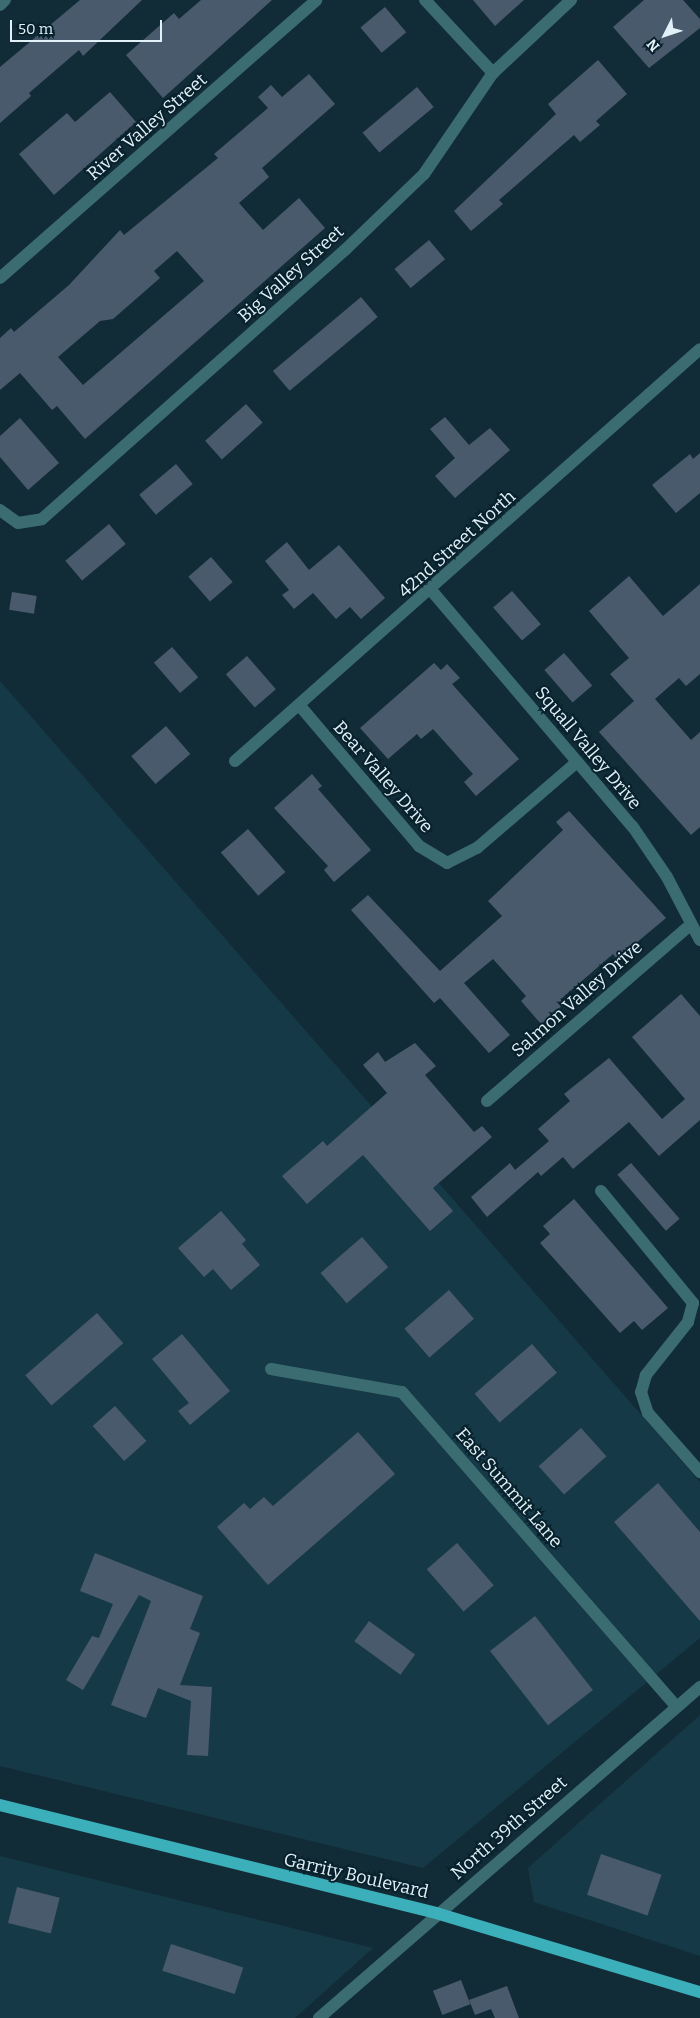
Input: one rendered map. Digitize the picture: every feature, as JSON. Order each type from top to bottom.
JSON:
[{"type":"main road","name":"Garrity Boulevard","points":[[0,1805],[436,1913],[700,1992]]},
{"type":"street","points":[[0,5],[6,0]]},
{"type":"street","name":"River Valley Street","points":[[0,278],[316,0]]},
{"type":"street","points":[[425,0],[493,73]]},
{"type":"street","name":"Big Valley Street","points":[[0,510],[18,523],[42,519],[50,513],[424,174],[493,73],[571,0]]},
{"type":"street","name":"42nd Street North","points":[[235,761],[432,590],[700,349]]},
{"type":"street","name":"Squall Valley Drive","points":[[432,590],[577,762],[668,877],[690,924],[700,940]]},
{"type":"street","name":"Bear Valley Drive","points":[[300,706],[419,846],[447,863],[477,848],[577,762]]},
{"type":"street","name":"Salmon Valley Drive","points":[[487,1101],[690,924]]},
{"type":"street","points":[[601,1191],[693,1303],[688,1322],[646,1375],[641,1392],[648,1413],[700,1472]]},
{"type":"street","name":"East Summit Lane","points":[[270,1369],[402,1392],[677,1707]]},
{"type":"street","name":"North 39th Street","points":[[319,2018],[436,1913],[700,1687]]},
{"type":"shaded area","points":[[0,681],[700,1482],[700,1638],[423,1868],[0,1766]]},
{"type":"shaded area","points":[[700,1715],[700,1956],[534,1902],[528,1868]]},
{"type":"shaded area","points":[[0,1856],[373,1948],[295,2018],[0,2018]]},
{"type":"building","points":[[80,0],[142,0],[83,56],[79,50],[29,93],[31,96],[0,123],[0,67]]},
{"type":"building","points":[[201,0],[272,0],[163,98],[126,55],[174,13],[179,19]]},
{"type":"building","points":[[473,0],[524,0],[495,26]]},
{"type":"building","points":[[644,0],[683,0],[700,19],[700,28],[649,68],[613,27]]},
{"type":"building","points":[[385,7],[406,32],[382,53],[360,28]]},
{"type":"building","points":[[598,60],[627,94],[596,121],[600,125],[580,142],[574,135],[499,200],[503,204],[471,231],[454,211],[556,114],[548,104]]},
{"type":"building","points":[[309,74],[335,104],[262,168],[269,177],[239,203],[263,230],[299,198],[325,228],[85,439],[57,406],[52,410],[20,373],[0,390],[0,338],[11,328],[14,332],[69,285],[120,230],[124,235],[218,158],[214,154],[268,108],[258,97],[271,85],[282,97]],"holes":[[[177,251],[204,281],[83,385],[58,357],[100,321],[113,319],[160,278],[154,271]]]},
{"type":"building","points":[[417,87],[434,107],[379,153],[363,133]]},
{"type":"building","points":[[110,92],[136,122],[54,195],[19,154],[67,113],[75,122]]},
{"type":"building","points":[[429,240],[445,259],[411,288],[395,269]]},
{"type":"building","points":[[361,297],[378,317],[290,391],[273,371]]},
{"type":"building","points":[[246,404],[263,423],[222,459],[205,441]]},
{"type":"building","points":[[445,417],[469,445],[490,428],[510,450],[455,498],[435,476],[455,458],[430,429]]},
{"type":"building","points":[[20,418],[59,463],[28,490],[0,457],[0,436]]},
{"type":"building","points":[[700,453],[700,493],[676,513],[652,485],[690,454],[693,459]]},
{"type":"building","points":[[176,464],[193,484],[156,515],[139,495]]},
{"type":"building","points":[[109,524],[126,544],[82,581],[65,561]]},
{"type":"building","points":[[287,542],[309,570],[339,545],[385,598],[361,619],[350,607],[336,619],[313,593],[294,609],[282,595],[289,590],[265,561]]},
{"type":"building","points":[[211,557],[233,582],[210,602],[188,577]]},
{"type":"building","points":[[629,576],[663,616],[700,584],[700,674],[686,686],[679,678],[655,699],[691,740],[700,732],[700,827],[691,835],[599,732],[634,701],[610,674],[629,658],[589,611]]},
{"type":"building","points":[[512,591],[541,624],[522,641],[493,607]]},
{"type":"building","points":[[12,592],[37,596],[34,614],[9,610]]},
{"type":"building","points":[[172,647],[198,677],[180,693],[154,663]]},
{"type":"building","points":[[564,653],[592,685],[573,703],[544,670]]},
{"type":"building","points":[[247,656],[276,689],[255,708],[226,674]]},
{"type":"building","points":[[434,663],[441,670],[447,664],[460,678],[452,684],[519,759],[476,796],[464,782],[473,774],[433,729],[421,739],[417,734],[388,759],[360,728]]},
{"type":"building","points":[[166,726],[190,754],[156,784],[131,756]]},
{"type":"building","points":[[312,774],[322,786],[318,789],[371,850],[334,882],[324,870],[328,866],[274,808]]},
{"type":"building","points":[[569,811],[666,918],[617,959],[613,954],[561,999],[565,1003],[541,1024],[521,1001],[526,996],[493,959],[464,983],[510,1035],[489,1053],[440,998],[434,1003],[351,910],[368,895],[440,971],[502,916],[488,901],[563,830],[556,822]]},
{"type":"building","points":[[248,829],[285,872],[258,896],[221,853]]},
{"type":"building","points":[[681,994],[700,1016],[700,1120],[659,1156],[629,1122],[573,1169],[563,1157],[541,1176],[538,1172],[487,1217],[471,1197],[510,1163],[515,1170],[549,1141],[538,1129],[570,1101],[564,1094],[609,1058],[662,1119],[685,1099],[632,1037]]},
{"type":"building","points":[[415,1043],[436,1066],[425,1075],[474,1132],[482,1126],[492,1137],[433,1188],[453,1211],[430,1231],[363,1155],[307,1204],[282,1176],[323,1141],[327,1146],[387,1093],[363,1065],[378,1052],[385,1062]]},
{"type":"building","points":[[631,1163],[680,1219],[666,1231],[617,1175]]},
{"type":"building","points":[[574,1199],[668,1308],[642,1330],[634,1321],[620,1333],[540,1243],[550,1234],[543,1226]]},
{"type":"building","points":[[221,1211],[246,1240],[242,1244],[260,1265],[231,1290],[213,1269],[204,1277],[178,1248]]},
{"type":"building","points":[[362,1237],[388,1267],[347,1303],[320,1273]]},
{"type":"building","points":[[449,1290],[474,1319],[429,1357],[404,1329]]},
{"type":"building","points":[[97,1313],[123,1343],[52,1406],[25,1375]]},
{"type":"building","points":[[182,1334],[230,1391],[190,1425],[178,1411],[189,1403],[152,1359]]},
{"type":"building","points":[[532,1344],[557,1373],[500,1423],[475,1394]]},
{"type":"building","points":[[115,1406],[146,1441],[124,1461],[93,1426]]},
{"type":"building","points":[[581,1428],[606,1456],[564,1494],[539,1466]]},
{"type":"building","points":[[358,1432],[395,1474],[268,1585],[217,1527],[244,1503],[250,1509],[264,1497],[273,1506]]},
{"type":"building","points":[[658,1483],[700,1532],[700,1621],[614,1522]]},
{"type":"building","points":[[457,1543],[494,1585],[464,1612],[427,1569]]},
{"type":"building","points":[[95,1553],[203,1596],[190,1629],[200,1633],[180,1685],[212,1687],[208,1756],[187,1755],[191,1701],[158,1688],[146,1718],[111,1705],[151,1601],[139,1595],[83,1690],[66,1680],[92,1636],[99,1638],[113,1604],[80,1591]]},
{"type":"building","points":[[535,1616],[593,1690],[548,1725],[490,1651]]},
{"type":"building","points":[[369,1621],[415,1655],[400,1675],[354,1641]]},
{"type":"building","points":[[601,1854],[662,1875],[648,1915],[587,1895]]},
{"type":"building","points":[[17,1887],[60,1898],[51,1934],[8,1923]]},
{"type":"building","points":[[171,1944],[243,1967],[235,1994],[162,1971]]},
{"type":"building","points":[[461,1980],[470,2004],[442,2015],[433,1991]]},
{"type":"building","points":[[507,1986],[519,2018],[495,2018],[491,2009],[475,2015],[469,2000]]}]
